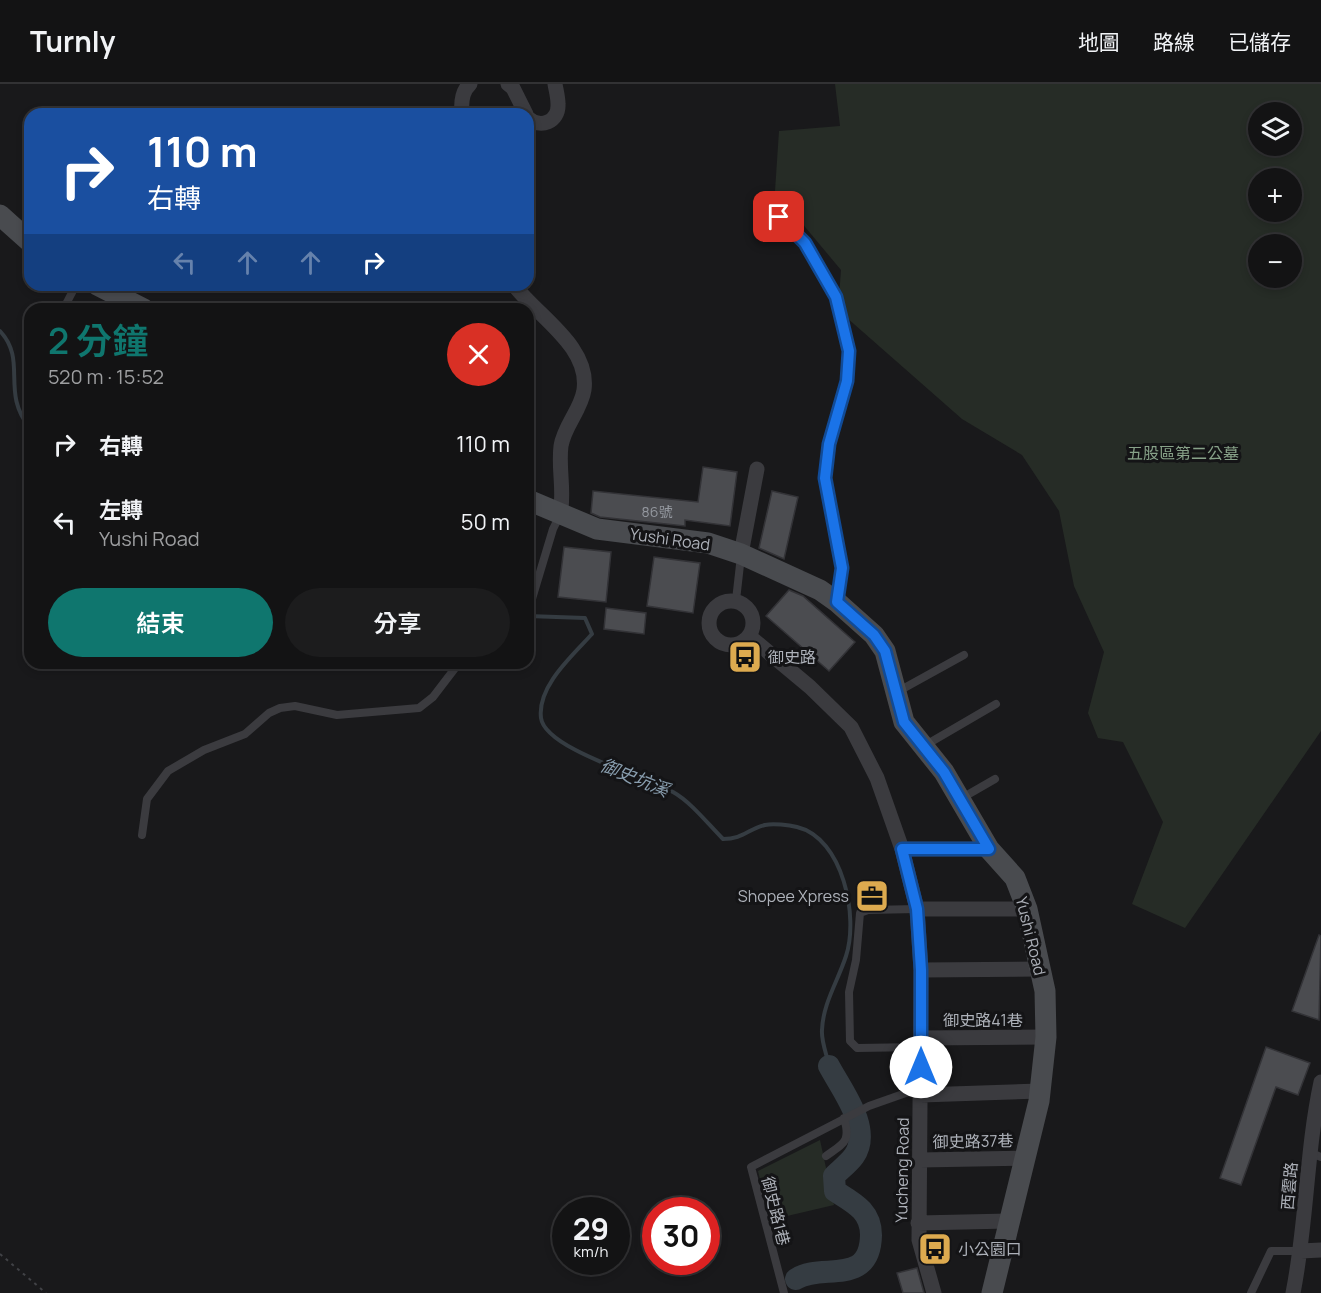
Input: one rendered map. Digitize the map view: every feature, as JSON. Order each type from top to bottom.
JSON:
[{"type":"street","points":[[461,108],[466,87],[470,84]]},
{"type":"street","points":[[508,84],[513,88],[523,108]]},
{"type":"street","points":[[534,123],[544,124],[553,118],[558,106],[555,84]]},
{"type":"street","points":[[0,215],[24,237]]},
{"type":"street","points":[[109,291],[132,303]]},
{"type":"street","points":[[520,291],[531,303]]},
{"type":"street","points":[[534,307],[573,349],[584,375],[584,390],[561,446],[563,502],[560,515]]},
{"type":"street","points":[[741,554],[757,469]]},
{"type":"street","name":"Yushi Road","points":[[534,503],[597,529],[708,543],[741,554],[820,590],[874,635],[885,651],[904,722],[944,772],[989,849],[1015,878],[1028,909],[1038,969],[1045,991],[1046,1037],[1040,1090],[1027,1158],[992,1293]]},
{"type":"street","points":[[736,600],[751,612],[753,624],[749,636],[739,644],[726,645],[714,639],[708,627],[713,609],[724,601],[736,600]]},
{"type":"street","name":"Yucheng Road","points":[[749,636],[810,687],[851,727],[877,778],[902,849],[917,909],[921,970],[918,1223],[919,1240],[933,1293]]},
{"type":"street","points":[[902,849],[989,849]]},
{"type":"street","points":[[917,909],[1028,909]]},
{"type":"street","points":[[921,970],[1038,969]]},
{"type":"street","name":"御史路41巷","points":[[921,1043],[1046,1037]]},
{"type":"street","name":"西雲路","points":[[1293,1293],[1315,1154],[1321,1082]]},
{"type":"street","points":[[921,1091],[1040,1090]]},
{"type":"street","name":"御史路37巷","points":[[920,1160],[1027,1158]]},
{"type":"street","points":[[918,1223],[1009,1221]]},
{"type":"street","points":[[1301,1251],[1321,1250]]},
{"type":"lane","points":[[779,217],[805,243],[836,297],[849,351],[847,381],[829,444],[825,478],[842,568],[837,602]]},
{"type":"lane","points":[[534,595],[553,529],[560,515]]},
{"type":"lane","points":[[736,600],[741,554]]},
{"type":"lane","points":[[897,693],[964,655]]},
{"type":"lane","points":[[142,836],[147,799],[168,771],[204,750],[245,734],[269,713],[280,708],[295,706],[337,715],[419,708],[434,697],[455,669]]},
{"type":"lane","points":[[924,746],[996,705]]},
{"type":"lane","points":[[960,799],[995,779]]},
{"type":"lane","points":[[917,909],[868,910],[860,913],[856,960],[849,992],[850,1041],[857,1048],[921,1043]]},
{"type":"lane","points":[[826,1156],[846,1141],[848,1132],[844,1118],[869,1106],[921,1091]]},
{"type":"lane","name":"御史路1巷","points":[[784,1293],[751,1167],[844,1118]]},
{"type":"lane","points":[[1251,1293],[1271,1251],[1301,1251]]},
{"type":"path","points":[[0,1254],[46,1293]]},
{"type":"green space","name":"五股區第二公墓","points":[[835,84],[1321,84],[1321,731],[1185,928],[1132,904],[1163,822],[1123,742],[1098,738],[1088,713],[1104,652],[1074,586],[1059,511],[1022,455],[962,419],[838,310],[841,270],[775,191],[779,131],[840,126]]},
{"type":"green space","points":[[820,1140],[834,1205],[770,1220],[758,1171]]},
{"type":"building","points":[[703,467],[737,472],[730,526],[685,520],[685,526],[600,517],[591,513],[593,491],[698,502]]},
{"type":"building","points":[[772,491],[798,497],[784,559],[759,548]]},
{"type":"building","points":[[564,547],[611,552],[606,602],[558,597]]},
{"type":"building","points":[[654,557],[700,563],[693,613],[647,606]]},
{"type":"building","points":[[789,590],[803,596],[855,642],[829,671],[766,616]]},
{"type":"building","points":[[606,608],[646,613],[644,634],[604,629]]},
{"type":"building","points":[[1319,935],[1321,936],[1319,1020],[1292,1011]]},
{"type":"building","points":[[1266,1047],[1310,1063],[1298,1095],[1276,1087],[1241,1185],[1220,1178]]},
{"type":"building","points":[[917,1268],[924,1293],[903,1293],[897,1273]]},
{"type":"waterway","name":"御史坑溪","points":[[0,331],[8,342],[12,354],[17,402],[24,419]]},
{"type":"waterway","name":"御史坑溪","points":[[534,616],[585,618],[592,634],[566,661],[550,683],[541,706],[541,718],[547,729],[560,741],[598,761],[680,796],[723,839],[741,836],[765,825],[781,824],[797,827],[813,834],[826,846],[844,881],[850,921],[850,940],[846,956],[823,1020],[822,1039],[829,1066]]},
{"type":"waterway","name":"御史坑溪","points":[[796,1279],[806,1274],[853,1268],[862,1262],[869,1251],[871,1235],[865,1214],[835,1191],[834,1176],[854,1156],[859,1145],[860,1134],[853,1110],[829,1066]]},
{"type":"place","name":"御史路","points":[[745,657]]},
{"type":"place","name":"Shopee Xpress","points":[[872,896]]},
{"type":"place","name":"小公園口","points":[[935,1249]]},
{"type":"route","points":[[779,217],[805,243],[836,297],[849,351],[847,381],[829,444],[825,478],[842,568],[837,602],[874,635],[885,651],[904,722],[944,772],[989,849],[902,849],[917,909],[921,970],[921,1067]]}]
